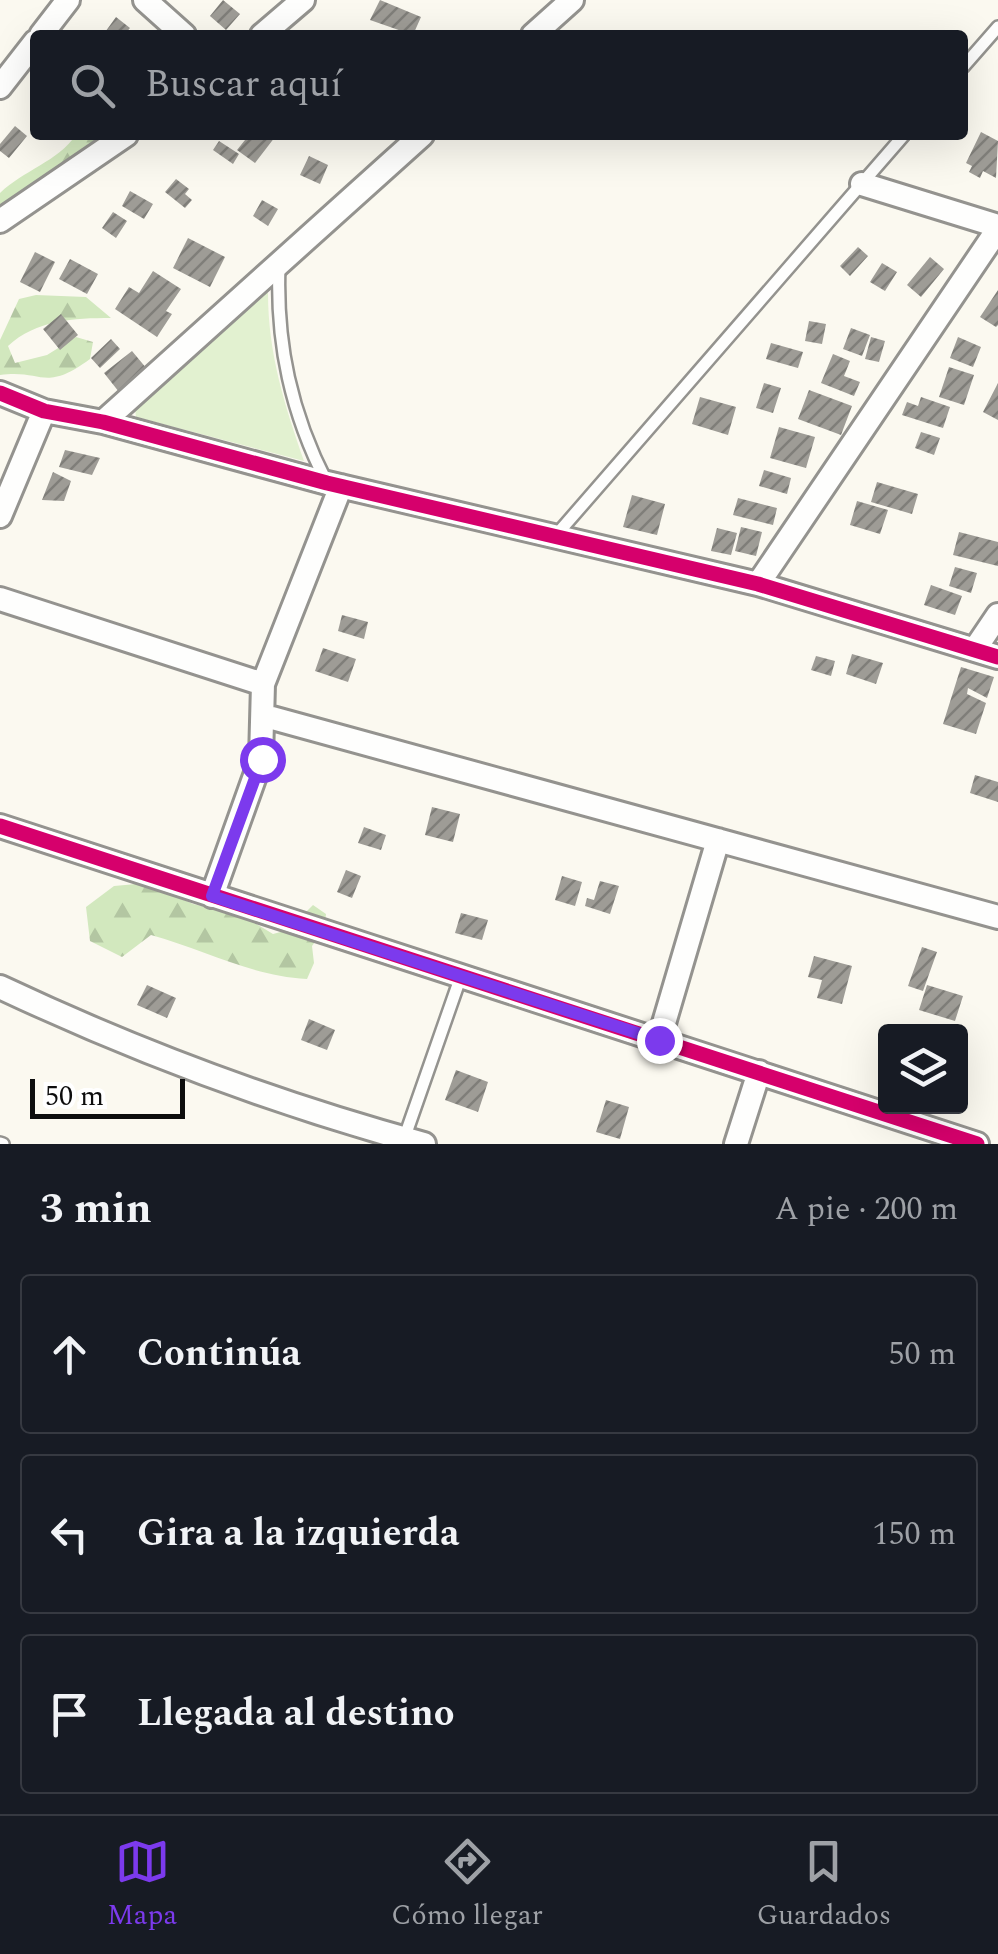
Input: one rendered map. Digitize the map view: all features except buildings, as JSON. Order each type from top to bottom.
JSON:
[{"type":"street","points":[[44,30],[68,0]]},
{"type":"street","points":[[145,0],[178,30]]},
{"type":"street","points":[[268,30],[303,0]]},
{"type":"street","points":[[539,30],[572,0]]},
{"type":"street","points":[[0,87],[30,48]]},
{"type":"street","points":[[0,221],[119,140]]},
{"type":"street","points":[[103,422],[416,140]]},
{"type":"street","points":[[758,584],[998,227],[862,184]]},
{"type":"street","points":[[0,393],[44,411],[103,422],[334,484],[558,533],[758,584],[987,653],[998,615]]},
{"type":"street","points":[[0,516],[44,411]]},
{"type":"street","points":[[212,896],[262,759],[263,684],[334,484]]},
{"type":"street","points":[[0,599],[263,684]]},
{"type":"street","points":[[265,716],[998,917]]},
{"type":"street","points":[[0,826],[978,1144]]},
{"type":"street","points":[[659,1040],[718,840]]},
{"type":"street","points":[[1,989],[250,1094],[414,1141]]},
{"type":"street","points":[[736,1144],[759,1072]]},
{"type":"lane","points":[[968,61],[998,27]]},
{"type":"lane","points":[[558,533],[900,140]]},
{"type":"lane","points":[[279,264],[278,309],[292,397],[301,432],[334,484]]},
{"type":"lane","points":[[414,1141],[460,976]]},
{"type":"green space","points":[[72,140],[126,140],[0,216],[0,193]]},
{"type":"green space","points":[[268,293],[279,379],[304,461],[136,417],[135,409]]},
{"type":"green space","points":[[36,295],[86,297],[111,318],[43,326],[8,346],[15,363],[47,355],[76,337],[93,342],[90,359],[75,369],[44,378],[0,375],[0,340],[19,299]]},
{"type":"green space","points":[[147,883],[193,904],[243,916],[273,934],[288,930],[313,905],[326,914],[324,930],[312,946],[314,963],[307,979],[247,968],[151,935],[122,957],[90,941],[86,907],[114,886]]},
{"type":"cycle path","points":[[0,393],[44,411],[103,422],[327,483],[758,584],[998,657]]},
{"type":"cycle path","points":[[0,826],[977,1144]]},
{"type":"route","points":[[262,759],[212,896],[659,1040]]}]
